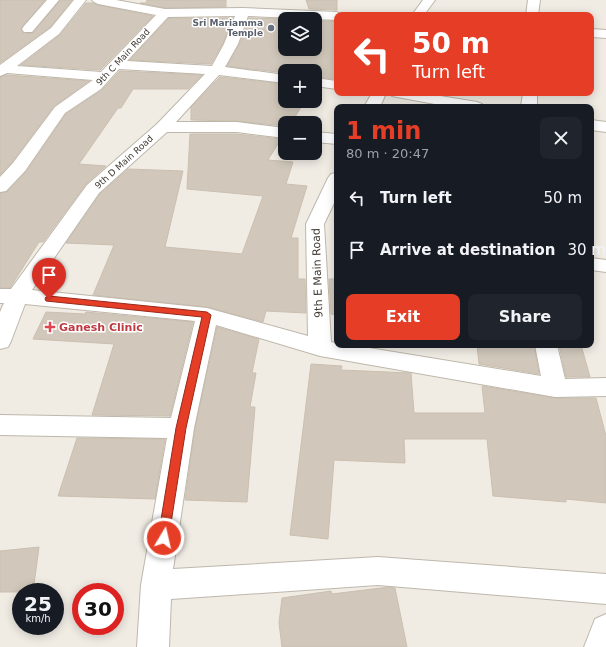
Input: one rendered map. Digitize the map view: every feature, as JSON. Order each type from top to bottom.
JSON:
[{"type":"street","points":[[28,30],[54,0]]},
{"type":"street","points":[[2,71],[55,31],[80,0]]},
{"type":"street","points":[[98,0],[165,13],[243,12],[278,13]]},
{"type":"street","points":[[291,12],[296,0]]},
{"type":"street","points":[[420,12],[429,0]]},
{"type":"street","points":[[532,12],[534,0]]},
{"type":"street","name":"9th D Main Road","points":[[0,341],[9,296],[94,189],[163,127],[216,70],[232,44],[243,12]]},
{"type":"street","name":"9th C Main Road","points":[[0,187],[19,167],[60,110],[96,86],[165,13]]},
{"type":"street","points":[[322,15],[334,16]]},
{"type":"street","points":[[594,33],[606,34]]},
{"type":"street","points":[[115,65],[216,70],[278,78]]},
{"type":"street","points":[[2,71],[105,77]]},
{"type":"street","points":[[322,83],[334,85]]},
{"type":"street","points":[[414,96],[460,104]]},
{"type":"street","points":[[594,125],[606,127]]},
{"type":"street","points":[[163,127],[237,127],[278,132]]},
{"type":"street","points":[[322,137],[334,139]]},
{"type":"street","name":"9th E Main Road","points":[[320,348],[314,224],[334,184]]},
{"type":"street","points":[[594,264],[606,266]]},
{"type":"street","points":[[9,296],[207,315],[320,348],[555,388],[606,387]]},
{"type":"street","points":[[153,647],[156,585],[181,428],[207,315]]},
{"type":"street","points":[[547,348],[555,388]]},
{"type":"street","points":[[0,425],[181,428]]},
{"type":"street","points":[[156,585],[378,571],[606,589]]},
{"type":"street","points":[[600,647],[606,630]]},
{"type":"building","points":[[0,0],[45,0],[21,28],[24,34],[33,33],[60,0],[72,0],[50,27],[0,63]]},
{"type":"building","points":[[147,0],[226,0],[226,7],[165,8],[140,3],[146,3]]},
{"type":"building","points":[[306,0],[337,0],[337,10],[309,9]]},
{"type":"building","points":[[86,3],[93,3],[153,16],[100,70],[21,65],[60,35]]},
{"type":"building","points":[[169,18],[233,18],[223,43],[211,64],[130,60]]},
{"type":"building","points":[[249,18],[278,19],[278,56],[322,56],[322,21],[334,21],[334,79],[322,78],[322,64],[278,64],[278,72],[227,66],[239,45]]},
{"type":"building","points":[[120,71],[202,75],[188,89],[133,89],[121,108],[118,108],[79,164],[106,166],[86,184],[43,242],[39,242],[10,288],[0,288],[0,193],[7,192],[26,172],[66,114],[102,90]]},
{"type":"building","points":[[7,75],[89,81],[54,106],[12,162],[0,175],[0,77]]},
{"type":"building","points":[[220,77],[278,83],[278,108],[301,108],[295,116],[278,116],[278,125],[237,121],[191,120],[191,107]]},
{"type":"building","points":[[190,134],[237,134],[278,139],[278,144],[268,160],[293,162],[286,184],[307,186],[291,238],[298,238],[298,279],[305,279],[306,313],[266,311],[263,322],[207,307],[93,295],[114,245],[66,243],[100,194],[128,169],[183,171],[165,247],[242,254],[263,196],[187,189]]},
{"type":"building","points":[[329,279],[334,279],[334,314],[331,314]]},
{"type":"building","points":[[46,312],[85,314],[86,312],[193,322],[170,416],[92,415],[114,344],[33,339]]},
{"type":"building","points":[[217,327],[259,339],[252,373],[256,373],[250,407],[255,407],[247,502],[185,500],[195,428]]},
{"type":"building","points":[[477,348],[535,348],[539,374],[479,364]]},
{"type":"building","points":[[560,348],[582,348],[590,377],[566,377]]},
{"type":"building","points":[[311,364],[342,366],[341,370],[411,373],[414,413],[485,413],[482,386],[555,398],[596,398],[606,436],[606,503],[566,499],[566,502],[493,496],[487,439],[404,439],[405,463],[334,460],[328,539],[290,535]]},
{"type":"building","points":[[77,438],[165,439],[155,499],[58,496]]},
{"type":"building","points":[[39,547],[34,583],[12,583],[12,592],[0,592],[0,551]]},
{"type":"building","points":[[389,587],[395,588],[407,647],[282,647],[279,623],[282,598],[331,591],[332,594]]},
{"type":"place","name":"Sri Mariamma Temple","points":[[271,28]]},
{"type":"place","name":"Ganesh Clinic","points":[[50,327]]},
{"type":"route","points":[[49,299],[207,315],[181,428],[164,538]]}]
